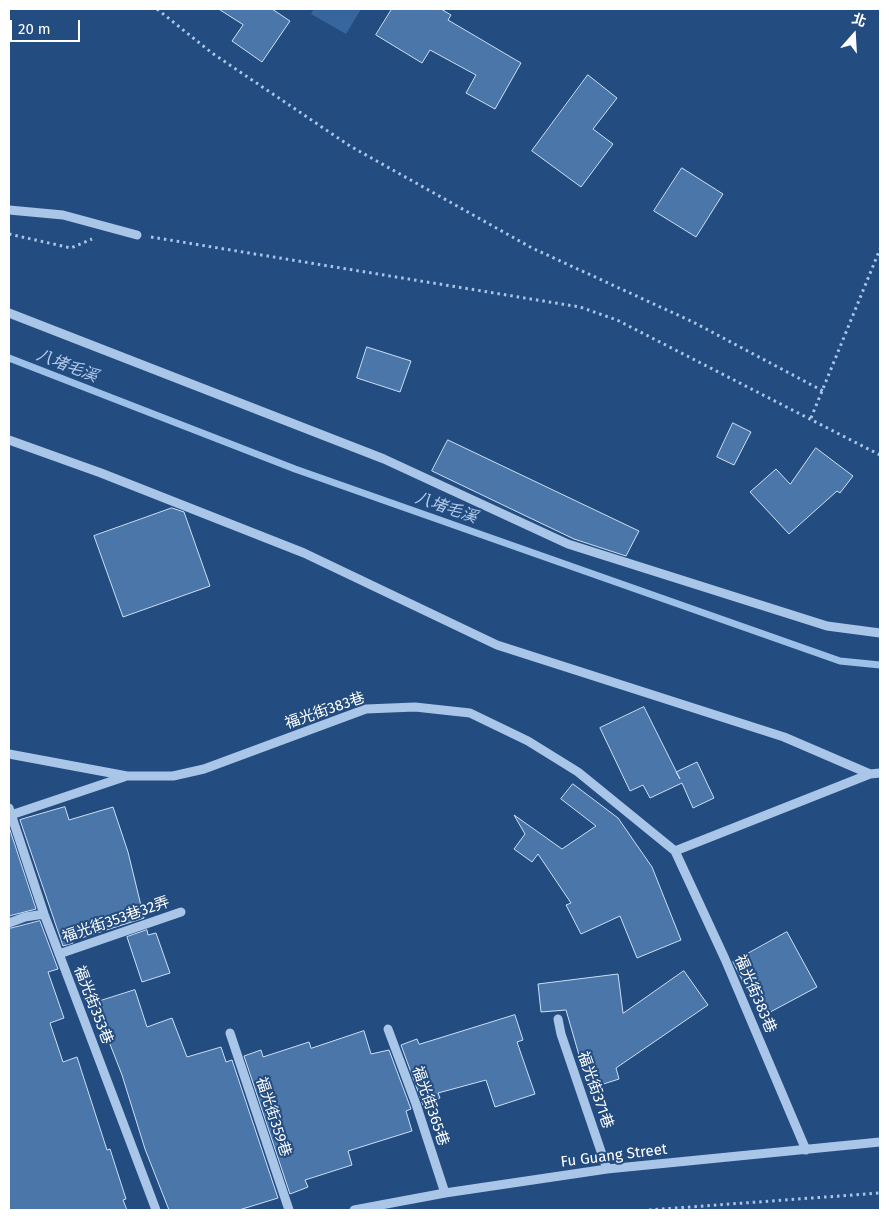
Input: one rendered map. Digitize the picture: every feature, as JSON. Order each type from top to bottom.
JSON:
[{"type":"street","points":[[9,210],[63,214],[137,235]]},
{"type":"street","points":[[9,313],[384,459],[568,544],[827,626],[880,633]]},
{"type":"street","points":[[9,440],[101,473],[304,553],[497,646],[784,737],[870,774]]},
{"type":"street","name":"福光街383巷","points":[[9,754],[127,776],[172,776],[204,769],[366,709],[414,707],[470,713],[528,741],[578,772],[675,850],[725,959],[806,1150]]},
{"type":"street","points":[[675,850],[870,774],[880,773]]},
{"type":"street","points":[[10,812],[127,776]]},
{"type":"street","name":"福光街353巷","points":[[10,812],[44,914],[156,1210]]},
{"type":"street","name":"福光街353巷32弄","points":[[59,954],[182,912]]},
{"type":"street","points":[[9,923],[24,916],[44,914]]},
{"type":"street","name":"福光街371巷","points":[[558,1019],[561,1034],[607,1169]]},
{"type":"street","name":"福光街365巷","points":[[388,1028],[416,1104],[445,1193]]},
{"type":"street","name":"福光街359巷","points":[[230,1033],[289,1210]]},
{"type":"street","name":"Fu Guang Street","points":[[354,1210],[445,1193],[607,1169],[880,1142]]},
{"type":"path","points":[[157,9],[212,53],[350,146],[532,248],[693,322],[822,391]]},
{"type":"path","points":[[9,234],[71,248],[92,240],[97,224]]},
{"type":"path","points":[[137,235],[580,307],[617,320],[880,455]]},
{"type":"path","points":[[811,418],[880,249]]},
{"type":"path","points":[[648,1210],[880,1193]]},
{"type":"shaded area","points":[[314,9],[361,9],[346,34],[311,14]]},
{"type":"building","points":[[219,9],[272,9],[290,21],[262,62],[232,41],[243,25]]},
{"type":"building","points":[[392,9],[441,9],[451,15],[448,20],[521,63],[495,109],[466,93],[476,75],[430,50],[422,63],[376,35]]},
{"type":"building","points":[[588,75],[617,98],[593,129],[613,144],[581,187],[532,151]]},
{"type":"building","points":[[682,168],[723,194],[696,237],[654,211]]},
{"type":"building","points":[[367,347],[411,361],[400,392],[357,378]]},
{"type":"building","points":[[733,423],[751,432],[734,465],[717,457]]},
{"type":"building","points":[[448,440],[639,531],[626,556],[574,539],[432,471]]},
{"type":"building","points":[[816,448],[853,476],[840,493],[837,491],[789,534],[750,492],[776,469],[790,484]]},
{"type":"building","points":[[172,508],[184,512],[210,586],[123,617],[94,536]]},
{"type":"building","points":[[644,707],[676,772],[697,762],[714,798],[693,808],[682,783],[650,798],[643,785],[630,791],[600,728]]},
{"type":"building","points":[[573,784],[618,818],[652,867],[681,940],[637,958],[620,916],[581,934],[566,905],[571,903],[538,854],[532,862],[514,849],[525,834],[514,815],[562,849],[596,826],[561,799]]},
{"type":"building","points":[[65,807],[69,820],[113,807],[128,852],[144,918],[72,941],[73,943],[63,946],[20,820]]},
{"type":"building","points":[[9,827],[36,909],[9,916]]},
{"type":"building","points":[[40,921],[58,969],[48,972],[64,1018],[50,1023],[63,1062],[77,1057],[107,1150],[110,1149],[126,1199],[123,1200],[127,1210],[9,1210],[9,929]]},
{"type":"building","points":[[147,930],[148,935],[156,933],[170,973],[142,982],[127,937]]},
{"type":"building","points":[[787,932],[817,987],[761,1017],[733,962]]},
{"type":"building","points":[[684,971],[708,1005],[616,1068],[619,1079],[591,1088],[583,1062],[581,1062],[566,1010],[541,1012],[538,984],[618,974],[623,1013]]},
{"type":"building","points":[[135,990],[147,1027],[172,1018],[187,1057],[221,1047],[226,1062],[232,1060],[278,1198],[239,1210],[169,1210],[145,1149],[122,1075],[94,1003]]},
{"type":"building","points":[[515,1015],[523,1040],[517,1042],[535,1094],[495,1107],[486,1080],[438,1093],[440,1098],[423,1105],[401,1045],[417,1039],[419,1044]]},
{"type":"building","points":[[364,1031],[371,1054],[389,1050],[411,1109],[406,1111],[412,1131],[348,1151],[352,1165],[305,1180],[308,1187],[290,1194],[244,1056],[261,1050],[263,1057],[309,1042],[311,1048]]},
{"type":"waterway","name":"八堵毛溪","points":[[9,358],[295,469],[840,661],[880,665]]}]
